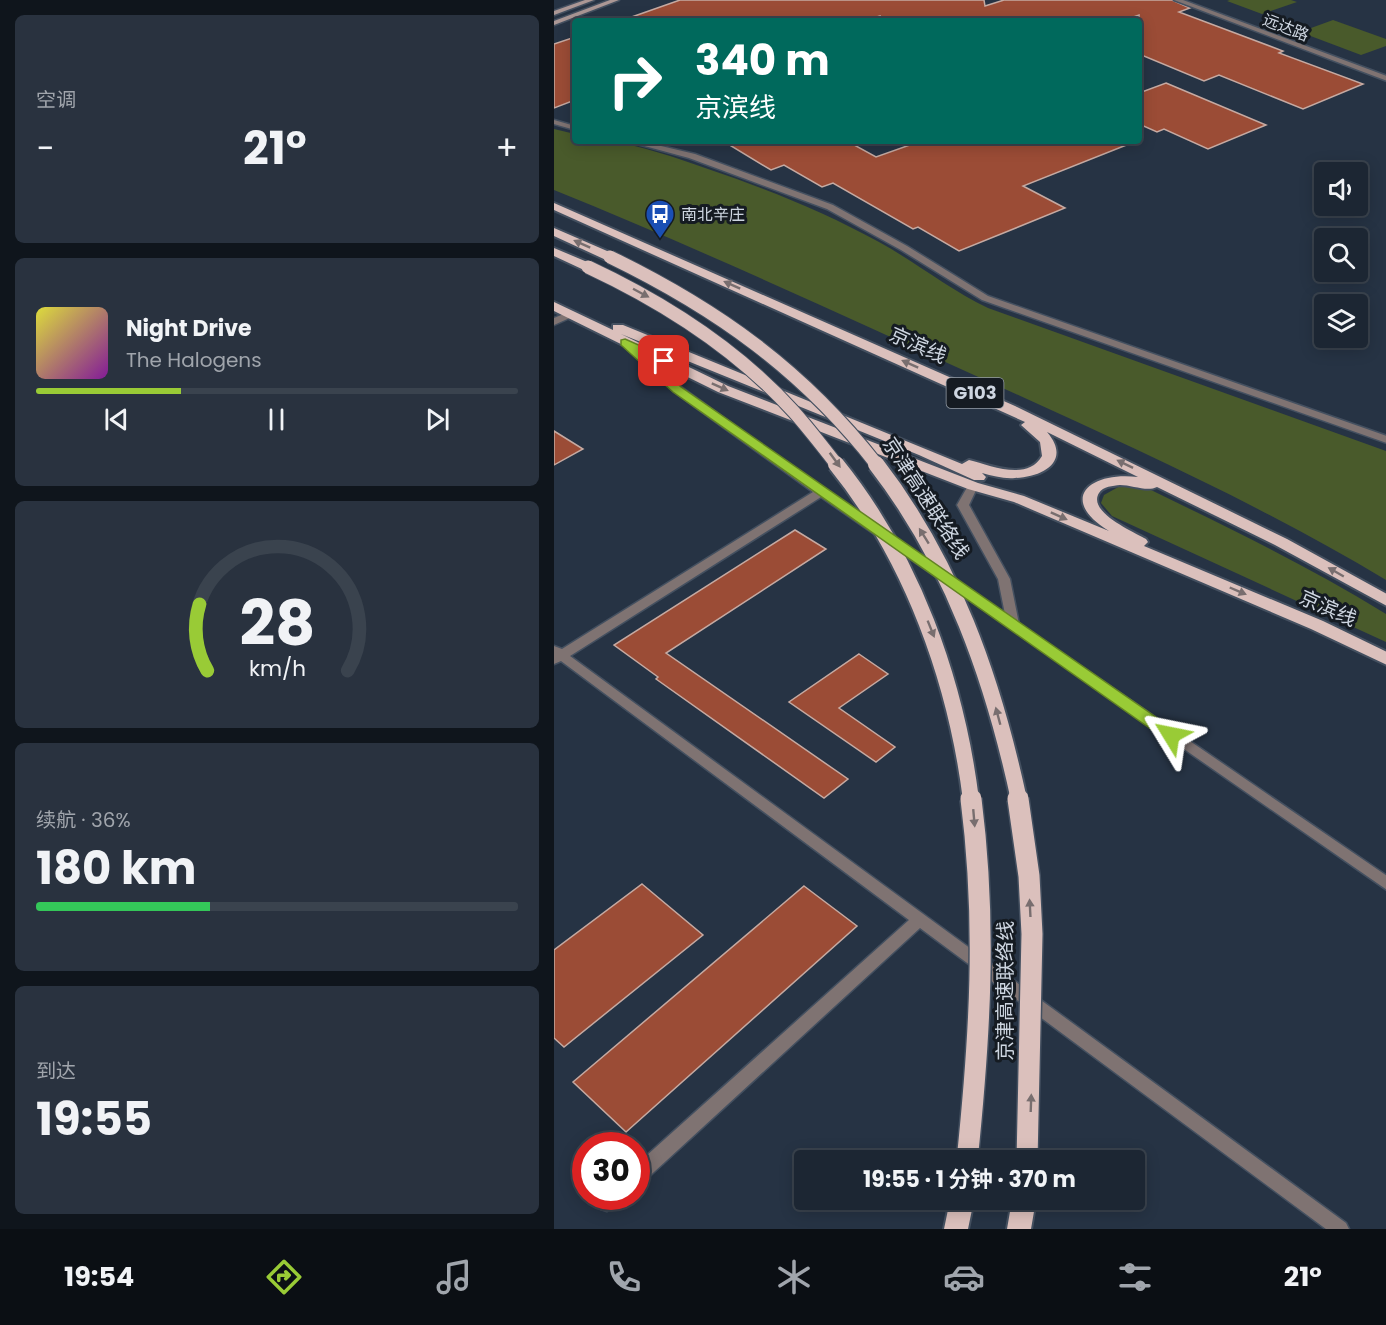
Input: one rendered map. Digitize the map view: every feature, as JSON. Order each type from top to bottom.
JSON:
[{"type":"highway","name":"京滨线","points":[[554,206],[949,381],[1091,447],[1265,533],[1386,602]]},
{"type":"highway","name":"京津高速联络线","points":[[554,232],[680,291],[716,314],[804,383],[850,430],[876,463],[929,544],[959,601],[980,654],[1007,747],[1029,875],[1033,967],[1031,1100],[1028,1150]]},
{"type":"highway","name":"京津高速联络线","points":[[554,252],[665,306],[692,323],[758,375],[832,455],[873,515],[903,566],[919,600],[936,643],[952,696],[972,799],[982,928],[974,1105],[968,1150]]},
{"type":"highway","name":"京滨线","points":[[554,306],[723,388],[973,486],[1019,499],[1317,625],[1386,659]]},
{"type":"highway","points":[[571,314],[607,324],[883,435],[986,480],[1019,499]]},
{"type":"highway","points":[[883,435],[1003,474],[1031,471],[1049,458],[1051,448],[1041,433],[969,396],[949,381]]},
{"type":"highway","points":[[1188,570],[1100,518],[1093,510],[1090,500],[1092,491],[1101,484],[1112,481],[1143,482],[1234,523],[1265,533]]},
{"type":"highway","points":[[956,1229],[960,1210]]},
{"type":"highway","points":[[1019,1229],[1022,1210]]},
{"type":"main road","points":[[554,13],[591,0]]},
{"type":"main road","points":[[554,23],[616,0]]},
{"type":"street","name":"远达路","points":[[1177,0],[1386,79]]},
{"type":"street","points":[[554,122],[572,127]]},
{"type":"street","points":[[642,144],[692,156],[830,207],[904,248],[985,298],[1386,440]]},
{"type":"street","points":[[554,322],[571,314]]},
{"type":"street","points":[[625,342],[677,389],[821,492],[1386,884]]},
{"type":"street","points":[[973,486],[963,505],[1004,579],[1014,627]]},
{"type":"street","points":[[821,492],[557,655],[1340,1229]]},
{"type":"street","points":[[650,1164],[920,920]]},
{"type":"green space","points":[[1291,0],[1297,2],[1262,14],[1227,1]]},
{"type":"green space","points":[[1333,20],[1386,39],[1386,46],[1361,55],[1300,32]]},
{"type":"green space","points":[[554,129],[572,133],[572,144],[623,144],[658,152],[774,193],[817,211],[879,242],[988,308],[1386,451],[1386,580],[1239,499],[1138,450],[771,283],[554,190]]},
{"type":"green space","points":[[1120,486],[1135,486],[1151,490],[1270,549],[1386,614],[1386,642],[1112,516],[1101,503],[1104,495]]},
{"type":"building","points":[[680,0],[984,0],[985,6],[1004,0],[1172,0],[1190,8],[1179,12],[1363,84],[1303,109],[1219,75],[1204,81],[1142,55],[1142,18],[1139,18],[1139,15],[1130,18],[880,18],[880,16],[873,18],[629,18]]},
{"type":"building","points":[[572,38],[572,101],[554,108],[554,44]]},
{"type":"building","points":[[1166,83],[1266,125],[1208,149],[1164,129],[1157,132],[1142,125],[1142,92]]},
{"type":"building","points":[[728,144],[852,144],[876,157],[913,144],[1129,144],[1023,186],[1065,208],[959,251],[918,227],[913,229],[833,183],[822,187],[784,165],[771,170]]},
{"type":"building","points":[[554,431],[583,449],[554,465]]},
{"type":"building","points":[[795,530],[826,549],[666,653],[848,779],[824,798],[656,679],[658,677],[614,645]]},
{"type":"building","points":[[859,654],[888,674],[839,708],[895,747],[876,762],[789,702]]},
{"type":"building","points":[[642,884],[703,935],[564,1047],[554,1038],[554,950]]},
{"type":"building","points":[[804,886],[857,926],[626,1132],[573,1082]]},
{"type":"place","name":"南北辛庄","points":[[660,240]]},
{"type":"route","points":[[664,361],[625,342],[677,389],[802,479],[1171,735]]}]
